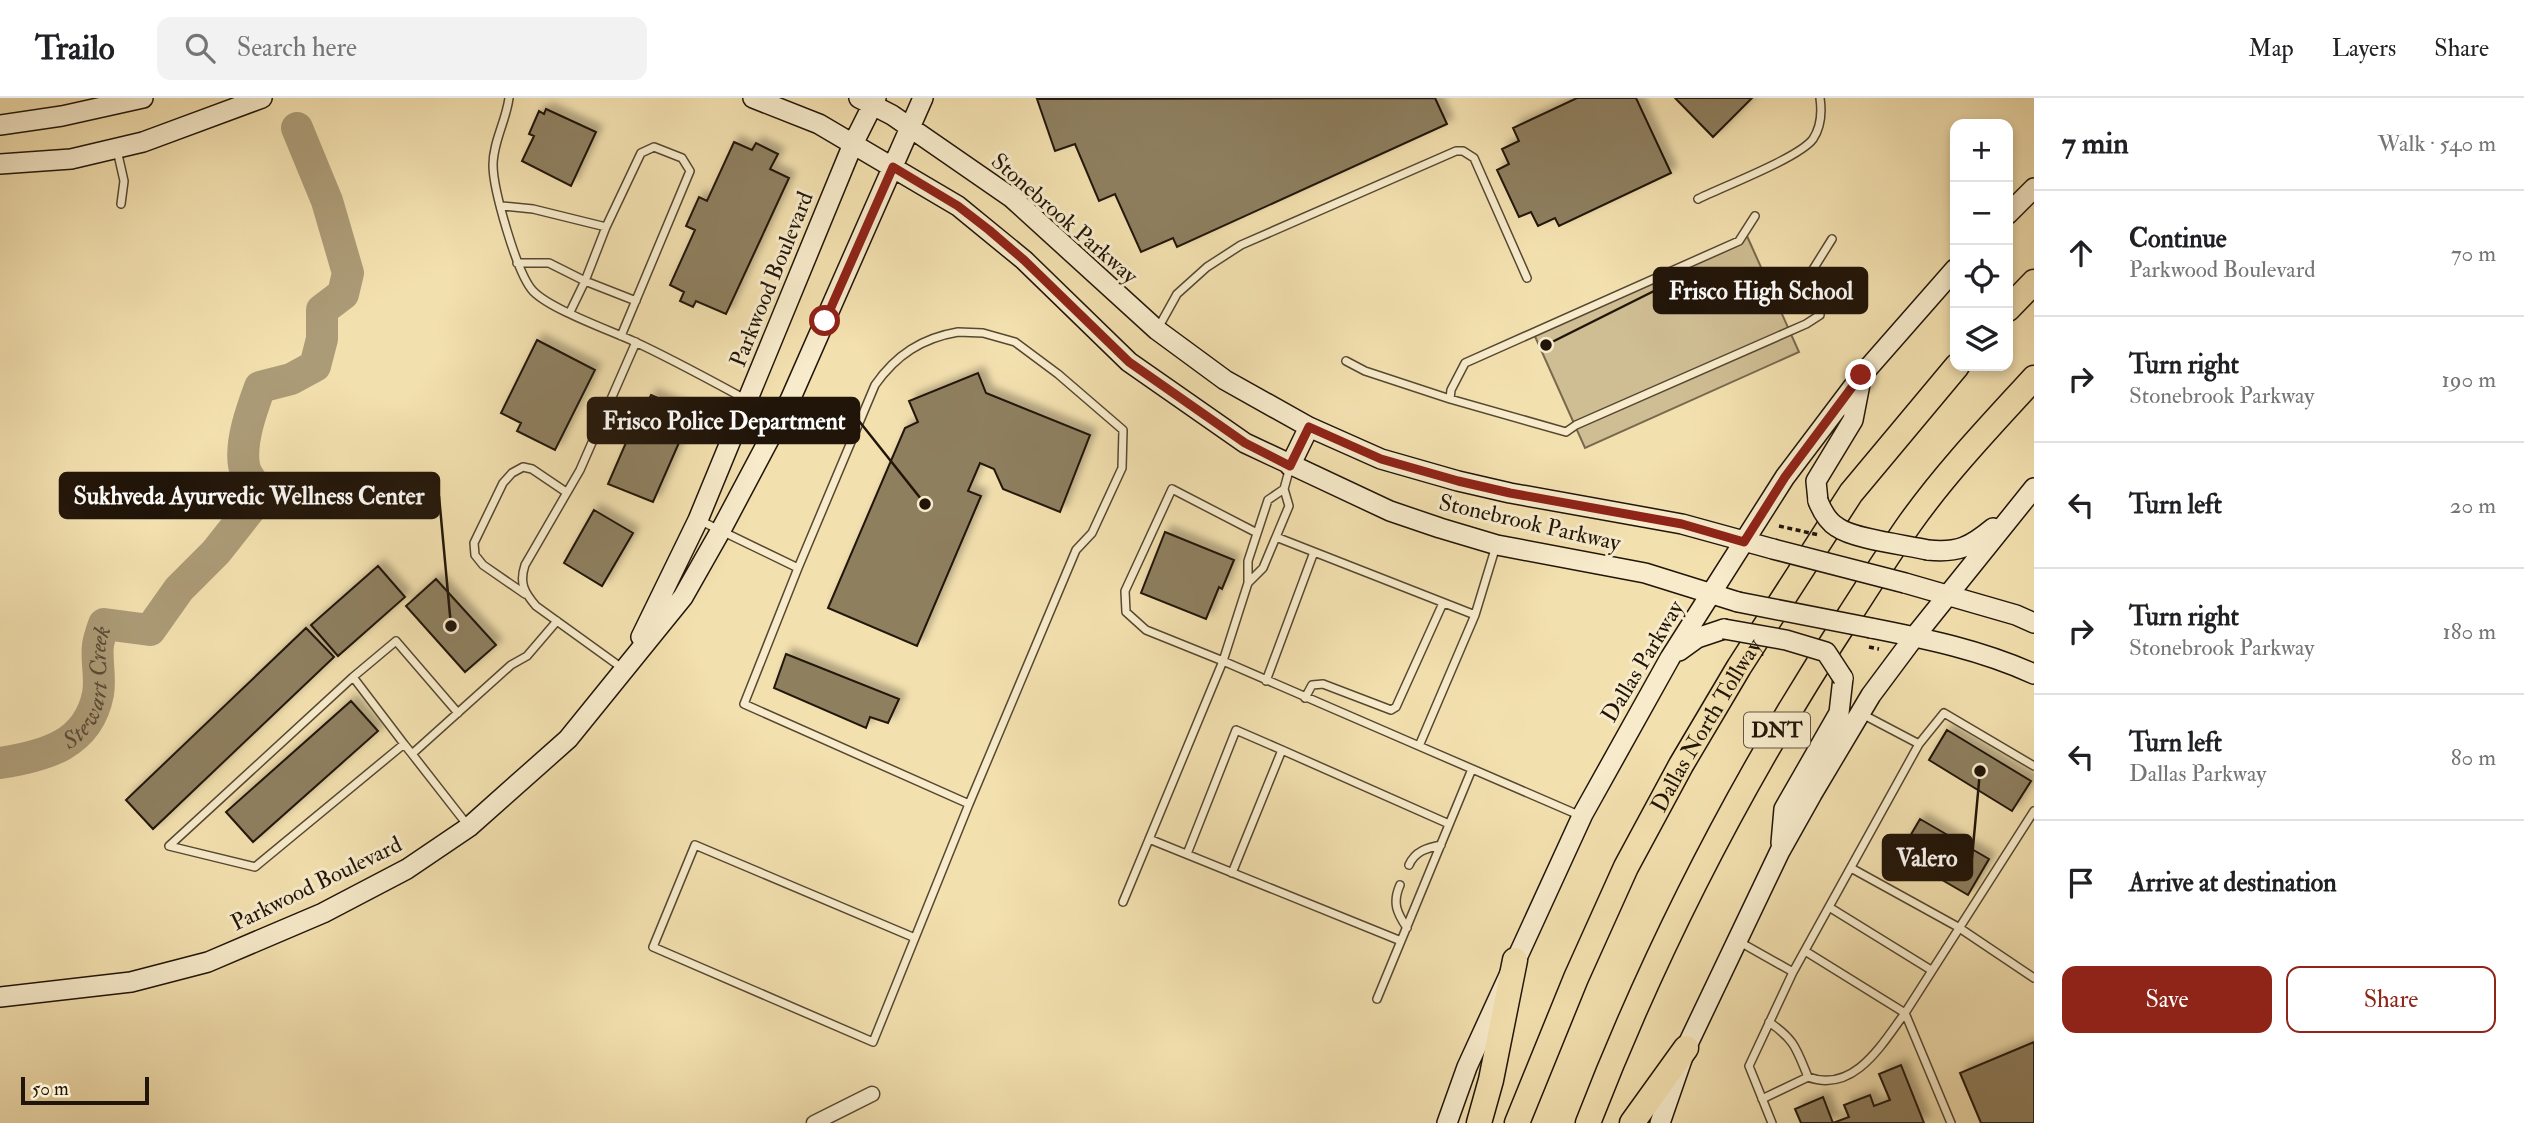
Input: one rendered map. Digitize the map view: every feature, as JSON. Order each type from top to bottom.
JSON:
[{"type":"highway","points":[[2010,308],[2034,282]]},
{"type":"highway","name":"Dallas North Tollway","points":[[1517,1123],[1576,978],[1626,867],[1681,765],[1739,667],[1851,493],[1953,371]]},
{"type":"highway","name":"DNT","points":[[1588,1123],[1614,1055],[1664,942],[1721,829],[1795,698],[1911,522],[1983,434],[2034,378]]},
{"type":"highway","points":[[1479,1123],[1491,1080],[1515,960]]},
{"type":"highway","points":[[1632,1123],[1686,1048]]},
{"type":"main road","points":[[0,125],[62,116],[144,98]]},
{"type":"main road","points":[[0,164],[71,159],[144,142],[262,98]]},
{"type":"main road","name":"Stonebrook Parkway","points":[[753,98],[819,124],[958,206],[1024,260],[1129,362],[1245,443],[1390,511],[1497,545],[1645,573],[1738,602],[1915,636],[2000,659],[2034,674]]},
{"type":"main road","name":"Parkwood Boulevard","points":[[0,997],[131,982],[208,962],[323,913],[407,869],[469,827],[568,739],[683,597],[721,530],[790,400],[923,98]]},
{"type":"main road","name":"Stonebrook Parkway","points":[[869,100],[1012,198],[1157,330],[1224,380],[1309,427],[1381,459],[1458,481],[1682,524],[1950,595],[2034,623]]},
{"type":"main road","name":"Parkwood Boulevard","points":[[625,670],[698,520],[869,100]]},
{"type":"main road","points":[[2013,209],[2034,188]]},
{"type":"main road","name":"Dallas Parkway","points":[[1447,1123],[1467,1067],[1581,816],[1670,658],[1785,477],[1861,375],[1950,275]]},
{"type":"main road","points":[[1861,375],[1853,420],[1816,481],[1822,512],[1837,528],[1851,534],[1947,552],[1963,549],[1985,536],[2017,508]]},
{"type":"main road","points":[[1290,466],[1309,427]]},
{"type":"main road","points":[[1660,1123],[1686,1048],[1780,851],[1861,713],[1915,636],[2034,488]]},
{"type":"main road","points":[[1670,658],[1697,638],[1724,629],[1786,640],[1826,652],[1843,678],[1839,713],[1784,809],[1780,851]]},
{"type":"street","points":[[814,1123],[872,1094]]},
{"type":"lane","points":[[509,98],[493,165],[517,263],[533,291],[546,302],[636,342],[748,400]]},
{"type":"lane","points":[[1698,199],[1800,152],[1817,132],[1821,119],[1819,98]]},
{"type":"lane","points":[[570,312],[641,153],[654,147],[682,158],[690,171],[621,336]]},
{"type":"lane","points":[[116,148],[124,181],[121,204]]},
{"type":"lane","points":[[1157,330],[1177,294],[1224,255],[1241,245],[1456,151],[1463,151],[1474,158],[1527,278]]},
{"type":"lane","points":[[502,206],[533,209],[607,227]]},
{"type":"lane","points":[[1450,399],[1451,390],[1465,363],[1739,241],[1755,216]]},
{"type":"lane","points":[[1346,361],[1365,371],[1450,399],[1566,432],[1576,425],[1820,315],[1821,295],[1812,271],[1832,239]]},
{"type":"lane","points":[[517,263],[549,262],[585,281],[636,301]]},
{"type":"lane","points":[[915,938],[695,845],[653,947],[873,1042],[915,938],[968,804],[1076,550],[1092,533],[1122,468],[1123,430],[1058,374],[1015,342],[993,334],[971,332],[947,334],[927,340],[904,353],[884,372],[876,385],[798,568],[744,705],[968,804]]},
{"type":"lane","points":[[625,670],[536,606],[521,584],[525,565],[580,470],[636,342]]},
{"type":"lane","points":[[1248,583],[1264,568],[1289,506],[1284,489],[1290,466]]},
{"type":"lane","points":[[526,594],[483,565],[475,555],[474,543],[503,483],[512,472],[523,467],[532,469],[566,492]]},
{"type":"lane","points":[[1257,533],[1172,489],[1125,591],[1126,612],[1146,630],[1581,816]]},
{"type":"lane","points":[[1123,902],[1223,661],[1248,583],[1248,561],[1268,500],[1284,489]]},
{"type":"lane","points":[[698,520],[798,568]]},
{"type":"lane","points":[[1276,537],[1475,615]]},
{"type":"lane","points":[[1419,747],[1475,615],[1497,545]]},
{"type":"lane","points":[[1266,681],[1314,552]]},
{"type":"lane","points":[[1305,698],[1312,685],[1323,684],[1391,710],[1396,707],[1443,603]]},
{"type":"lane","points":[[412,754],[511,665],[527,656],[556,621]]},
{"type":"lane","points":[[404,744],[255,867],[169,846],[353,677],[396,641],[458,713]]},
{"type":"lane","points":[[353,677],[469,827]]},
{"type":"lane","points":[[1861,713],[1919,744]]},
{"type":"lane","points":[[1772,1123],[1749,1066],[1793,972],[1919,744],[1944,713],[2034,766]]},
{"type":"lane","points":[[1187,854],[1236,730],[1449,824]]},
{"type":"lane","points":[[1232,873],[1282,750]]},
{"type":"lane","points":[[1377,999],[1472,769]]},
{"type":"lane","points":[[1762,1099],[1808,1077],[1819,1081],[1844,1079],[1877,1052],[1905,1013],[2034,811]]},
{"type":"lane","points":[[1149,839],[1401,941]]},
{"type":"lane","points":[[1409,865],[1412,858],[1424,849],[1441,845]]},
{"type":"lane","points":[[1851,868],[1958,928],[2034,978]]},
{"type":"lane","points":[[1400,885],[1395,897],[1396,912],[1407,929]]},
{"type":"lane","points":[[1829,907],[1931,970]]},
{"type":"lane","points":[[1737,941],[1793,972]]},
{"type":"lane","points":[[1805,951],[1905,1013],[1951,1123]]},
{"type":"lane","points":[[1769,1022],[1788,1035],[1795,1044],[1808,1077]]},
{"type":"shaded area","points":[[1747,236],[1799,352],[1585,448],[1533,332]]},
{"type":"building","points":[[1435,98],[1447,124],[1177,247],[1173,238],[1141,252],[1115,194],[1099,201],[1075,144],[1055,151],[1037,99]]},
{"type":"building","points":[[1577,98],[1636,98],[1671,173],[1559,226],[1555,218],[1538,226],[1531,212],[1519,217],[1497,170],[1509,164],[1502,149],[1519,141],[1513,128]]},
{"type":"building","points":[[1675,98],[1752,98],[1713,137]]},
{"type":"building","points":[[546,109],[596,132],[571,186],[522,161],[534,136],[529,134],[539,111],[544,114]]},
{"type":"building","points":[[734,142],[752,150],[756,143],[778,154],[770,169],[789,178],[726,314],[696,301],[693,307],[680,301],[684,292],[670,285],[695,230],[686,226],[699,197],[707,201]]},
{"type":"building","points":[[537,340],[595,370],[555,450],[517,431],[521,423],[501,413]]},
{"type":"building","points":[[978,373],[986,393],[1090,435],[1060,512],[1003,489],[994,469],[980,463],[968,491],[981,496],[917,646],[828,608],[905,428],[918,422],[909,401]]},
{"type":"building","points":[[651,395],[692,413],[653,502],[608,484],[638,415],[641,417]]},
{"type":"building","points":[[594,510],[633,533],[602,586],[564,563]]},
{"type":"building","points":[[1165,532],[1234,560],[1206,619],[1141,593]]},
{"type":"building","points":[[378,566],[405,597],[338,656],[311,625]]},
{"type":"building","points":[[436,579],[496,645],[465,672],[406,606]]},
{"type":"building","points":[[306,628],[334,657],[153,829],[126,800]]},
{"type":"building","points":[[786,654],[899,699],[888,723],[870,717],[866,728],[774,688]]},
{"type":"building","points":[[351,701],[378,731],[253,842],[226,812]]},
{"type":"building","points":[[1947,730],[2031,781],[2012,811],[1929,760]]},
{"type":"building","points":[[1920,819],[1989,859],[1968,895],[1899,855]]},
{"type":"building","points":[[2034,1042],[2034,1123],[1981,1123],[1960,1073]]},
{"type":"building","points":[[1901,1065],[1924,1123],[1833,1123],[1849,1117],[1844,1105],[1870,1095],[1874,1106],[1890,1100],[1879,1074]]},
{"type":"building","points":[[1823,1097],[1833,1123],[1801,1123],[1795,1109]]},
{"type":"waterway","name":"Stewart Creek","points":[[0,763],[48,752],[62,745],[85,725],[98,694],[98,645],[104,624],[150,630],[179,589],[216,552],[261,495],[246,473],[243,456],[248,425],[260,387],[291,379],[315,366],[322,339],[322,310],[343,294],[348,273],[327,201],[297,128]]},
{"type":"place","name":"Frisco High School","points":[[1546,345]]},
{"type":"place","name":"Frisco Police Department","points":[[925,504]]},
{"type":"place","name":"Sukhveda Ayurvedic Wellness Center","points":[[451,626]]},
{"type":"place","name":"Valero","points":[[1980,771]]},
{"type":"route","points":[[825,321],[893,167],[958,206],[989,230],[1024,260],[1129,362],[1245,443],[1290,466],[1309,427],[1381,459],[1458,481],[1682,524],[1744,542],[1785,477],[1861,375]]}]
